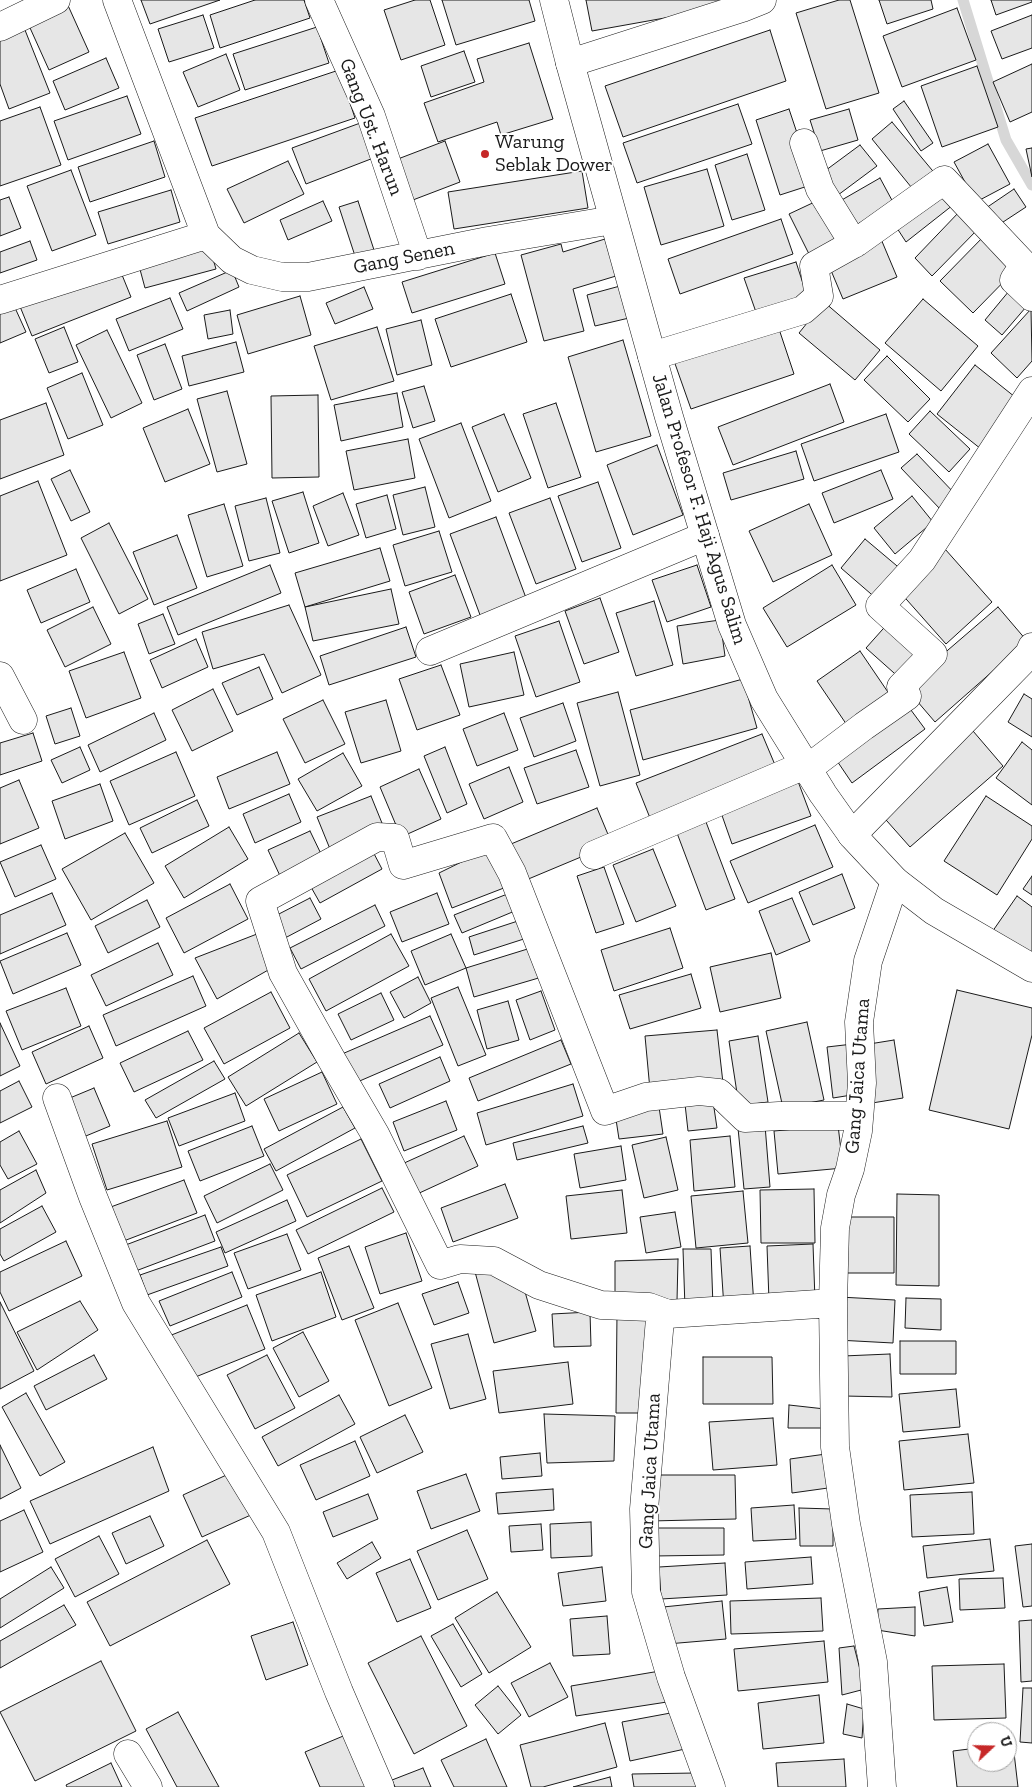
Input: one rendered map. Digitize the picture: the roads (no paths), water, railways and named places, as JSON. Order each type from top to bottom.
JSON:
[{"type":"street","points":[[0,28],[56,0]]},
{"type":"street","points":[[0,300],[206,236],[116,0]]},
{"type":"street","name":"Gang Ust. Harun","points":[[319,0],[371,116],[418,256]]},
{"type":"street","name":"Jalan Profesor F. Haji Agus Salim","points":[[554,0],[652,356],[705,536],[732,625],[764,699],[806,767],[852,835],[895,881],[934,911],[1032,968]]},
{"type":"street","points":[[570,63],[762,0]]},
{"type":"street","points":[[804,143],[820,189],[854,244]]},
{"type":"street","points":[[652,356],[803,310],[819,296],[814,266],[854,244],[944,180],[1024,265],[1014,280],[1032,297]]},
{"type":"street","name":"Gang Senen","points":[[206,236],[232,260],[252,270],[282,277],[308,277],[488,241],[614,220]]},
{"type":"street","points":[[594,855],[806,767],[907,696],[901,687],[932,654],[880,606],[922,560],[1032,391]]},
{"type":"street","points":[[430,651],[705,536]]},
{"type":"street","points":[[852,835],[1030,654],[1032,647]]},
{"type":"street","points":[[0,676],[22,720]]},
{"type":"street","points":[[833,1303],[668,1314],[649,1307],[600,1305],[539,1285],[494,1261],[460,1259],[440,1265],[375,1134],[284,973],[260,901],[377,837],[395,838],[403,865],[493,838],[512,873],[605,1111],[646,1097],[699,1091],[719,1093],[745,1118],[859,1116]]},
{"type":"street","name":"Gang Jaica Utama","points":[[882,1787],[873,1662],[846,1524],[836,1447],[833,1303],[835,1228],[841,1195],[850,1169],[859,1116],[862,1083],[859,1022],[868,961],[895,881]]},
{"type":"street","points":[[57,1098],[76,1152],[136,1303],[276,1532],[339,1692],[380,1787]]},
{"type":"street","name":"Gang Jaica Utama","points":[[668,1314],[660,1318],[644,1509],[646,1592],[671,1677],[711,1787]]},
{"type":"street","points":[[128,1754],[148,1787]]},
{"type":"waterway","points":[[963,0],[1006,140],[1032,185]]},
{"type":"place","name":"Warung Seblak Dower","points":[[485,154]]}]
